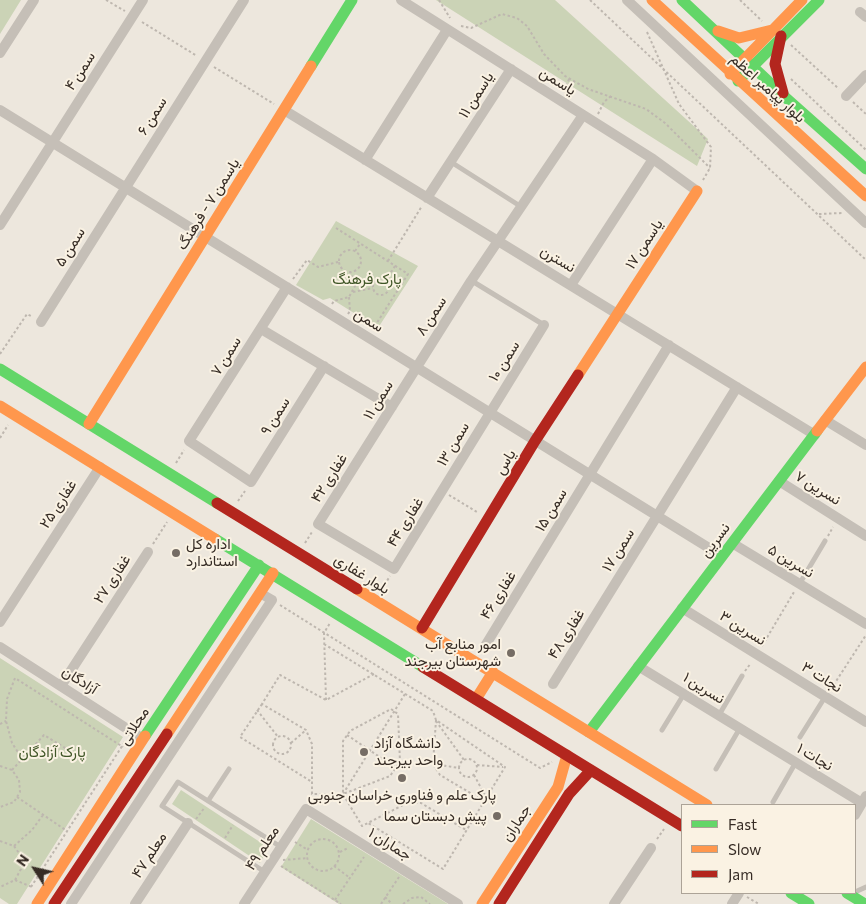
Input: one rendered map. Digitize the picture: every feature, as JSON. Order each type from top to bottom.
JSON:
[{"type":"main road","name":"یاسمن ۷ - فرهنگ","points":[[89,424],[352,0]]},
{"type":"main road","name":"بلوار پیامبر اعظم","points":[[652,0],[734,78],[866,196]]},
{"type":"main road","name":"بلوار پیامبر اعظم","points":[[682,0],[785,97],[866,168]]},
{"type":"main road","points":[[734,78],[777,33],[802,0]]},
{"type":"main road","points":[[708,24],[719,32],[739,38],[777,33],[818,0]]},
{"type":"main road","points":[[777,33],[776,71],[785,97]]},
{"type":"main road","name":"یاسمن ۱۷","points":[[617,313],[697,191]]},
{"type":"main road","name":"یاس","points":[[422,628],[535,441],[617,313]]},
{"type":"main road","name":"نسرین","points":[[589,732],[866,367]]},
{"type":"main road","name":"بلوار غفاری","points":[[0,369],[704,804]]},
{"type":"main road","points":[[0,406],[681,825]]},
{"type":"main road","name":"محلاتی","points":[[37,904],[143,739],[260,565]]},
{"type":"main road","name":"محلاتی","points":[[54,904],[273,573]]},
{"type":"main road","points":[[476,699],[493,672]]},
{"type":"main road","name":"جماران","points":[[482,904],[558,786],[567,755]]},
{"type":"main road","name":"جماران","points":[[499,904],[569,794],[591,770]]},
{"type":"main road","points":[[545,806],[556,814]]},
{"type":"main road","points":[[793,894],[809,904]]},
{"type":"main road","points":[[852,894],[865,904]]},
{"type":"street","points":[[0,53],[34,0]]},
{"type":"street","name":"سمن ۴","points":[[0,225],[143,0]]},
{"type":"street","name":"سمن ۶","points":[[125,187],[244,0]]},
{"type":"street","name":"یاسمن","points":[[401,0],[450,26],[511,69],[653,159],[697,191]]},
{"type":"street","points":[[626,0],[866,223]]},
{"type":"street","points":[[366,160],[450,26]]},
{"type":"street","name":"یاسمن ۱۱","points":[[427,198],[511,69]]},
{"type":"street","points":[[846,96],[866,75]]},
{"type":"street","name":"سمن","points":[[0,110],[722,556]]},
{"type":"street","name":"نسترن","points":[[284,110],[815,435]]},
{"type":"street","name":"سمن ۸","points":[[416,367],[497,240],[583,115]]},
{"type":"street","points":[[571,285],[653,159]]},
{"type":"street","name":"سمن ۵","points":[[41,322],[125,187]]},
{"type":"street","name":"سمن ۷","points":[[189,441],[287,287]]},
{"type":"street","name":"سمن ۱۰","points":[[490,412],[544,325]]},
{"type":"street","points":[[261,329],[392,406]]},
{"type":"street","name":"سمن ۱۵","points":[[537,561],[669,345]]},
{"type":"street","name":"سمن ۹","points":[[251,482],[324,366]]},
{"type":"street","name":"سمن ۱۱","points":[[365,448],[416,367]]},
{"type":"street","name":"سمن ۱۷","points":[[604,600],[736,387]]},
{"type":"street","name":"سمن ۱۳","points":[[442,491],[490,412]]},
{"type":"street","points":[[826,420],[866,446]]},
{"type":"street","points":[[189,441],[251,482]]},
{"type":"street","name":"غفاری ۴۲","points":[[318,524],[365,448]]},
{"type":"street","name":"غفاری ۲۵","points":[[0,622],[100,467]]},
{"type":"street","name":"نسرین ۷","points":[[779,481],[866,536]]},
{"type":"street","name":"غفاری ۴۴","points":[[394,569],[442,491]]},
{"type":"street","points":[[318,524],[394,569]]},
{"type":"street","name":"نسرین ۵","points":[[732,543],[866,624]]},
{"type":"street","name":"غفاری ۲۷","points":[[61,686],[148,552]]},
{"type":"street","name":"غفاری ۴۶","points":[[485,646],[537,561]]},
{"type":"street","points":[[71,904],[272,600],[260,593]]},
{"type":"street","name":"غفاری ۴۸","points":[[553,684],[604,600]]},
{"type":"street","name":"نسرین ۳","points":[[682,608],[787,674]]},
{"type":"street","points":[[229,639],[241,646]]},
{"type":"street","name":"آزادگان","points":[[0,647],[143,739]]},
{"type":"street","name":"نسرین ۱","points":[[638,666],[753,736]]},
{"type":"street","name":"نجات ۳","points":[[787,674],[866,722]]},
{"type":"street","points":[[206,675],[216,682]]},
{"type":"street","name":"نجات ۱","points":[[753,736],[864,800]]},
{"type":"street","points":[[856,812],[864,800]]},
{"type":"street","name":"معلم ۴۹","points":[[244,904],[306,809]]},
{"type":"street","name":"جماران ۱","points":[[306,809],[458,904]]},
{"type":"street","name":"معلم ۴۷","points":[[135,904],[190,824]]},
{"type":"street","points":[[614,904],[651,848]]},
{"type":"lane","points":[[450,162],[520,206]]},
{"type":"lane","points":[[471,281],[544,325]]},
{"type":"lane","points":[[799,584],[825,541]]},
{"type":"lane","points":[[719,716],[742,676]]},
{"type":"lane","points":[[662,730],[684,694]]},
{"type":"lane","points":[[800,737],[825,697]]},
{"type":"lane","points":[[716,769],[740,728]]},
{"type":"lane","points":[[773,802],[796,762]]},
{"type":"lane","points":[[208,801],[229,769]]},
{"type":"lane","points":[[265,872],[162,806],[178,782],[281,847]]},
{"type":"path","points":[[106,0],[284,110]]},
{"type":"path","points":[[439,0],[450,26]]},
{"type":"path","points":[[590,0],[866,260]]},
{"type":"path","points":[[740,0],[866,114]]},
{"type":"path","points":[[458,26],[471,28],[502,14],[517,18],[527,26],[544,54],[569,78],[588,89],[646,109],[665,123],[710,168]]},
{"type":"path","points":[[645,27],[679,104],[711,147],[710,168],[697,191]]},
{"type":"path","points":[[789,77],[866,150]]},
{"type":"path","points":[[567,105],[570,95],[566,88],[569,78]]},
{"type":"path","points":[[597,124],[599,110],[611,96]]},
{"type":"path","points":[[388,261],[427,198]]},
{"type":"path","points":[[818,214],[854,212]]},
{"type":"path","points":[[336,228],[408,274],[373,330]]},
{"type":"path","points":[[351,273],[341,269],[338,262],[343,252],[355,251],[360,244]]},
{"type":"path","points":[[351,273],[358,269],[361,263],[360,256],[355,251]]},
{"type":"path","points":[[287,287],[307,260],[318,266],[338,262]]},
{"type":"path","points":[[386,280],[395,266]]},
{"type":"path","points":[[343,322],[350,310],[349,297],[355,286],[351,273]]},
{"type":"path","points":[[373,288],[376,280],[386,280],[399,288]]},
{"type":"path","points":[[373,288],[377,294],[385,294],[390,288],[386,280]]},
{"type":"path","points":[[352,292],[373,288]]},
{"type":"path","points":[[327,312],[334,300],[349,297]]},
{"type":"path","points":[[0,354],[27,314],[41,322]]},
{"type":"path","points":[[0,438],[14,414]]},
{"type":"path","points":[[170,474],[189,441]]},
{"type":"path","points":[[232,512],[251,482]]},
{"type":"path","points":[[442,491],[488,519]]},
{"type":"path","points":[[148,552],[173,512]]},
{"type":"path","points":[[825,541],[838,519]]},
{"type":"path","points":[[298,552],[318,524]]},
{"type":"path","points":[[375,600],[394,569]]},
{"type":"path","points":[[742,676],[799,584]]},
{"type":"path","points":[[272,600],[540,768],[567,755]]},
{"type":"path","points":[[326,700],[324,632],[336,613]]},
{"type":"path","points":[[825,697],[866,635]]},
{"type":"path","points":[[324,644],[433,711],[436,720],[464,760]]},
{"type":"path","points":[[326,700],[374,674]]},
{"type":"path","points":[[312,782],[240,737],[280,675],[326,700]]},
{"type":"path","points":[[23,760],[12,743],[6,721],[8,699],[16,678],[134,754]]},
{"type":"path","points":[[343,794],[406,694]]},
{"type":"path","points":[[262,704],[306,730],[312,744],[312,794],[343,794],[390,776],[400,762],[398,714],[391,709],[350,731],[343,742],[343,794],[362,826],[407,803],[421,803],[466,830]]},
{"type":"path","points":[[257,710],[278,737],[288,738],[291,743]]},
{"type":"path","points":[[436,720],[433,764],[440,775],[484,801]]},
{"type":"path","points":[[436,720],[505,767]]},
{"type":"path","points":[[0,724],[6,721]]},
{"type":"path","points":[[274,750],[283,754],[288,752],[291,743],[306,730]]},
{"type":"path","points":[[31,887],[131,731]]},
{"type":"path","points":[[12,770],[44,735],[83,759]]},
{"type":"path","points":[[347,735],[396,768]]},
{"type":"path","points":[[274,750],[273,745],[278,737]]},
{"type":"path","points":[[268,754],[274,750]]},
{"type":"path","points":[[464,760],[469,759],[476,765],[505,767]]},
{"type":"path","points":[[459,768],[464,760]]},
{"type":"path","points":[[433,764],[459,768],[464,776],[474,775]]},
{"type":"path","points":[[476,765],[474,775],[486,797]]},
{"type":"path","points":[[0,766],[12,770],[19,780],[20,792],[14,802],[0,807]]},
{"type":"path","points":[[368,823],[443,869],[505,767]]},
{"type":"path","points":[[17,797],[67,831]]},
{"type":"path","points":[[190,824],[208,801]]},
{"type":"path","points":[[14,846],[32,830],[43,814]]},
{"type":"path","points":[[651,848],[670,818]]},
{"type":"path","points":[[221,844],[237,819]]},
{"type":"path","points":[[288,837],[308,850]]},
{"type":"path","points":[[319,839],[328,839],[336,844],[340,852],[338,861],[334,866],[324,871],[315,869],[308,858],[308,850],[311,844],[319,839]]},
{"type":"path","points":[[0,841],[14,846],[21,856],[22,869],[15,880],[0,886]]},
{"type":"path","points":[[335,900],[370,849]]},
{"type":"path","points":[[272,860],[308,858]]},
{"type":"path","points":[[272,860],[341,904]]},
{"type":"path","points":[[334,866],[350,878]]},
{"type":"path","points":[[381,904],[403,870]]},
{"type":"path","points":[[15,880],[44,894]]},
{"type":"path","points":[[742,894],[759,904]]},
{"type":"path","points":[[385,897],[392,904]]},
{"type":"path","points":[[403,904],[412,898],[421,898],[430,904]]},
{"type":"green space","points":[[0,0],[21,0],[0,34]]},
{"type":"green space","points":[[436,0],[555,0],[708,139],[697,166]]},
{"type":"green space","name":"پارک فرهنگ","points":[[336,221],[418,266],[378,328],[330,298],[323,300],[296,285]]},
{"type":"green space","name":"پارک آزادگان","points":[[0,658],[123,737],[17,904],[9,904],[0,898]]},
{"type":"green space","points":[[181,790],[269,848],[260,863],[172,804]]},
{"type":"green space","points":[[311,819],[448,904],[339,904],[281,867]]},
{"type":"traffic: fast","points":[[311,66],[352,0]]},
{"type":"traffic: fast","points":[[682,0],[785,97],[866,169]]},
{"type":"traffic: fast","points":[[738,81],[819,0]]},
{"type":"traffic: fast","points":[[0,369],[217,503]]},
{"type":"traffic: fast","points":[[589,732],[817,431]]},
{"type":"traffic: fast","points":[[215,539],[423,667]]},
{"type":"traffic: fast","points":[[145,736],[259,565]]},
{"type":"traffic: fast","points":[[793,894],[809,904]]},
{"type":"traffic: fast","points":[[849,894],[865,904]]},
{"type":"traffic: slow","points":[[652,0],[866,196]]},
{"type":"traffic: slow","points":[[730,74],[802,0]]},
{"type":"traffic: slow","points":[[718,31],[739,38],[772,30]]},
{"type":"traffic: slow","points":[[89,424],[311,66]]},
{"type":"traffic: slow","points":[[578,375],[697,191]]},
{"type":"traffic: slow","points":[[817,431],[866,367]]},
{"type":"traffic: slow","points":[[0,406],[215,539]]},
{"type":"traffic: slow","points":[[167,734],[273,573]]},
{"type":"traffic: slow","points":[[357,589],[705,804]]},
{"type":"traffic: slow","points":[[476,699],[493,672]]},
{"type":"traffic: slow","points":[[37,904],[145,736]]},
{"type":"traffic: slow","points":[[482,904],[558,787],[567,755]]},
{"type":"traffic: jam","points":[[781,36],[775,64],[783,93]]},
{"type":"traffic: jam","points":[[422,628],[535,441],[578,375]]},
{"type":"traffic: jam","points":[[217,503],[357,589]]},
{"type":"traffic: jam","points":[[423,667],[681,825]]},
{"type":"traffic: jam","points":[[54,904],[167,734]]},
{"type":"traffic: jam","points":[[499,904],[569,794],[591,770]]},
{"type":"place","name":"اداره کل استاندارد","points":[[176,553]]},
{"type":"place","name":"امور منابع آب شهرستان بیرجند","points":[[511,653]]},
{"type":"place","name":"دانشگاه آزاد واحد بیرجند","points":[[364,752]]},
{"type":"place","name":"پارک علم و فناوری خراسان جنوبی","points":[[402,778]]},
{"type":"place","name":"پیش دبستان سما","points":[[497,816]]}]
